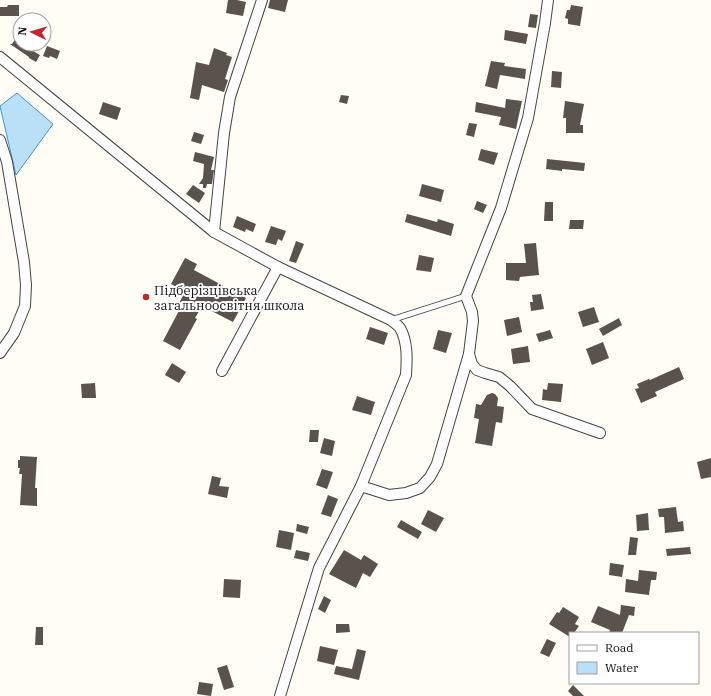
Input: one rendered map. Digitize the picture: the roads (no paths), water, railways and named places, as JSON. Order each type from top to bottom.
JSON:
[{"type":"street","points":[[214,232],[224,133],[230,97],[262,0]]},
{"type":"street","points":[[361,486],[389,495],[406,493],[420,488],[430,477],[437,464],[469,354],[473,321],[472,312],[466,296],[501,208],[528,118],[548,0]]},
{"type":"street","points":[[0,57],[214,232],[278,267],[391,320],[400,328],[405,341],[407,358],[406,375],[361,486],[319,568],[280,696]]},
{"type":"street","points":[[0,140],[8,162],[24,262],[26,284],[25,306],[14,332],[0,353]]},
{"type":"street","points":[[222,371],[278,267]]},
{"type":"street","points":[[469,354],[472,364],[477,370],[499,377],[532,409],[600,433]]},
{"type":"lane","points":[[391,320],[466,296]]},
{"type":"water","points":[[17,93],[53,124],[16,175],[0,106]]},
{"type":"place","name":"Підберізцівська загальноосвітня школа","points":[[146,297]]}]
